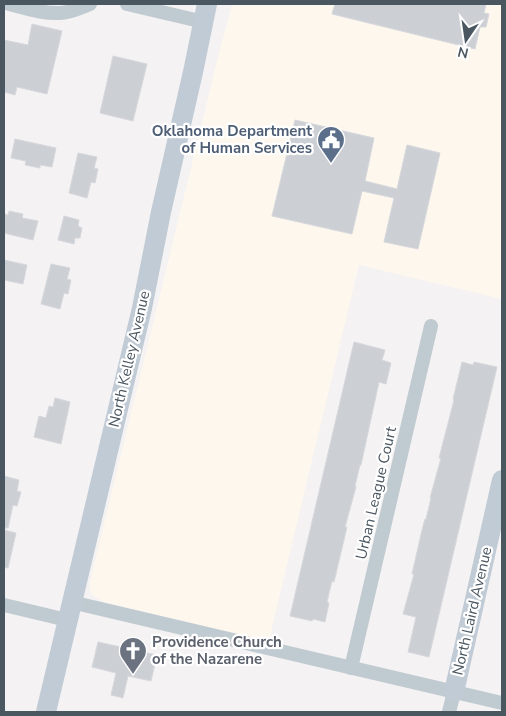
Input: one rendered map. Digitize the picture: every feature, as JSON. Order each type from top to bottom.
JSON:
[{"type":"main road","name":"North Kelley Avenue","points":[[46,712],[142,308],[205,13]]},
{"type":"main road","name":"North Laird Avenue","points":[[454,692],[501,493]]},
{"type":"street","points":[[9,4],[60,13],[90,4]]},
{"type":"street","points":[[127,4],[205,13]]},
{"type":"street","name":"Urban League Court","points":[[351,668],[431,326]]},
{"type":"street","points":[[4,605],[69,611],[351,668],[502,703]]},
{"type":"street","name":"North Laird Avenue","points":[[449,712],[454,692]]},
{"type":"shaded area","points":[[232,4],[502,4],[502,299],[359,265],[270,642],[104,602],[90,592],[90,582]]},
{"type":"building","points":[[335,4],[486,4],[484,13],[489,14],[486,27],[480,27],[475,49],[332,14]]},
{"type":"building","points":[[32,24],[62,31],[47,94],[17,87],[15,95],[4,92],[4,40],[28,45]]},
{"type":"building","points":[[113,56],[147,64],[133,121],[100,113]]},
{"type":"building","points":[[295,120],[374,138],[365,181],[397,189],[407,145],[440,153],[418,249],[384,242],[394,198],[362,191],[352,234],[272,216]]},
{"type":"building","points":[[15,139],[56,148],[52,167],[40,165],[40,168],[25,165],[26,161],[11,158]]},
{"type":"building","points":[[78,153],[97,157],[94,168],[98,169],[95,183],[91,182],[87,198],[69,193]]},
{"type":"building","points":[[9,211],[23,214],[22,218],[38,221],[33,240],[4,233],[4,214],[8,215]]},
{"type":"building","points":[[64,216],[79,220],[78,226],[82,228],[80,238],[75,238],[74,244],[58,240]]},
{"type":"building","points":[[4,260],[27,265],[23,284],[4,280]]},
{"type":"building","points":[[51,264],[70,268],[67,279],[71,280],[68,294],[64,293],[60,309],[41,304]]},
{"type":"building","points":[[354,342],[385,350],[382,360],[391,363],[386,384],[379,382],[334,582],[332,581],[327,602],[329,603],[325,622],[313,619],[312,621],[290,616]]},
{"type":"building","points":[[462,362],[473,365],[474,362],[497,367],[429,657],[408,652],[416,617],[403,614],[414,574],[412,574],[441,458],[439,458]]},
{"type":"building","points":[[55,398],[70,402],[61,444],[34,437],[39,416],[46,418],[49,406],[53,407]]},
{"type":"building","points":[[4,476],[19,480],[17,491],[21,492],[17,506],[13,505],[8,528],[4,528]]},
{"type":"building","points":[[4,530],[16,533],[8,568],[4,567]]},
{"type":"building","points":[[98,642],[157,655],[151,681],[128,676],[123,698],[111,695],[116,673],[92,667]]},
{"type":"place","name":"Oklahoma Department of Human Services","points":[[331,164]]},
{"type":"place","name":"Providence Church of the Nazarene","points":[[133,675]]}]
